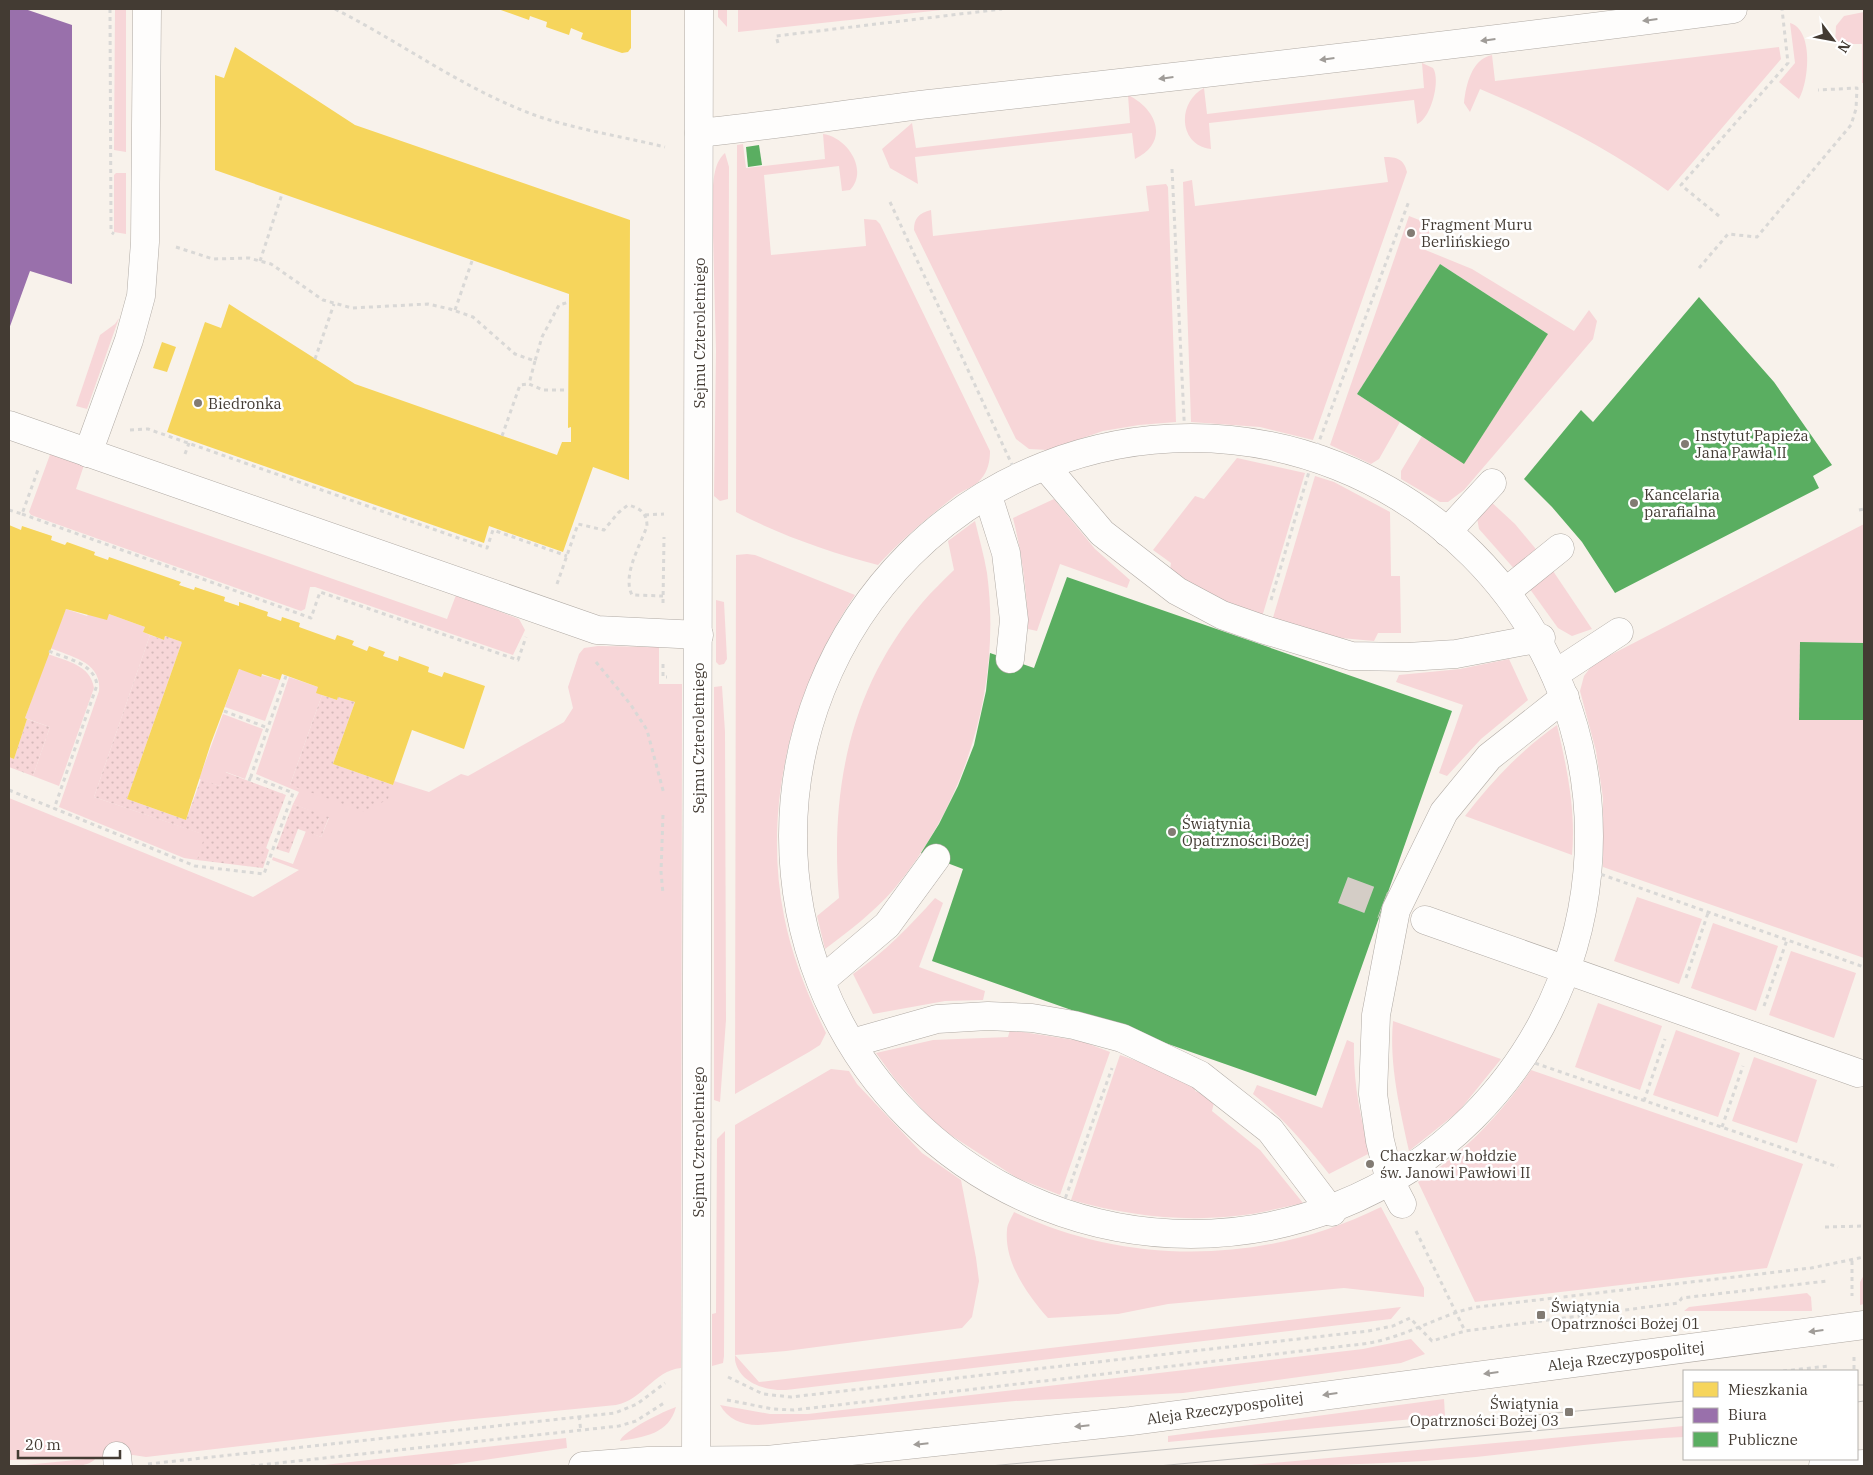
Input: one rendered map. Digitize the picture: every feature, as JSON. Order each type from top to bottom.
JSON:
[{"type":"street","points":[[88,453],[141,296],[145,242],[147,9]]},
{"type":"street","name":"Sejmu Czteroletniego","points":[[696,1464],[700,9]]},
{"type":"street","points":[[699,133],[747,129],[846,113],[1203,74],[1733,9]]},
{"type":"street","points":[[9,425],[597,630],[699,635]]},
{"type":"street","points":[[1148,437],[1233,441],[1314,455],[1356,473],[1394,493],[1474,553],[1521,604],[1541,638],[1560,685],[1589,788],[1590,851],[1558,967],[1517,1065],[1477,1116],[1430,1158],[1396,1192],[1332,1212],[1228,1239],[1170,1239],[1146,1236],[1060,1213],[1010,1192],[959,1162],[898,1108],[839,1026],[805,942],[792,863],[800,745],[829,671],[860,618],[887,579],[930,534],[1018,478],[1080,453],[1148,437]]},
{"type":"street","points":[[1046,467],[1102,533],[1177,591],[1222,615],[1262,629],[1351,656],[1407,657],[1456,654],[1541,638]]},
{"type":"street","points":[[1447,532],[1492,483]]},
{"type":"street","points":[[988,496],[1006,553],[1014,620],[1010,659]]},
{"type":"street","points":[[1508,590],[1560,548]]},
{"type":"street","points":[[1396,1192],[1380,1141],[1373,1094],[1376,1015],[1403,913],[1444,812],[1489,757],[1560,685],[1619,632]]},
{"type":"street","points":[[821,981],[887,925],[936,858]]},
{"type":"street","points":[[1403,913],[1858,1073]]},
{"type":"street","points":[[852,1043],[937,1019],[988,1016],[1032,1018],[1074,1025],[1122,1038],[1200,1075],[1270,1130],[1332,1212]]},
{"type":"street","name":"Aleja Rzeczypospolitej","points":[[583,1466],[648,1461],[696,1464],[767,1460],[1131,1421],[1864,1324]]},
{"type":"street","points":[[1823,1466],[1864,1464]]},
{"type":"path","points":[[110,9],[111,232],[117,236]]},
{"type":"path","points":[[336,9],[475,89],[540,117],[665,147]]},
{"type":"path","points":[[778,43],[776,36],[979,10],[1002,9]]},
{"type":"path","points":[[1718,216],[1681,185],[1788,63],[1782,9]]},
{"type":"path","points":[[1699,268],[1728,234],[1757,237],[1851,125],[1856,109],[1857,88],[1818,90]]},
{"type":"path","points":[[1172,169],[1185,439]]},
{"type":"path","points":[[260,261],[282,194]]},
{"type":"path","points":[[1262,629],[1314,455],[1409,201]]},
{"type":"path","points":[[890,202],[1018,478]]},
{"type":"path","points":[[170,245],[213,259],[249,258],[270,264],[322,300],[334,304],[352,308],[428,304],[455,310],[473,317],[515,354],[535,361]]},
{"type":"path","points":[[455,310],[472,261]]},
{"type":"path","points":[[529,384],[549,321],[559,304],[568,302]]},
{"type":"path","points":[[315,359],[334,304]]},
{"type":"path","points":[[502,436],[520,385],[529,384],[543,390],[568,390]]},
{"type":"path","points":[[100,419],[133,431],[148,429],[488,548],[494,530],[567,556]]},
{"type":"path","points":[[22,514],[49,439]]},
{"type":"path","points":[[558,581],[578,524],[604,530],[623,507],[628,505],[640,509],[645,515],[647,526],[629,576],[630,591],[632,595],[664,596]]},
{"type":"path","points":[[1859,510],[1864,509]]},
{"type":"path","points":[[9,510],[310,618],[320,592],[518,660],[535,608]]},
{"type":"path","points":[[645,515],[664,514]]},
{"type":"path","points":[[465,550],[468,540]]},
{"type":"path","points":[[49,651],[89,668],[96,678],[97,685],[54,809]]},
{"type":"path","points":[[593,659],[631,705],[646,730],[664,794]]},
{"type":"path","points":[[249,781],[286,676]]},
{"type":"path","points":[[224,711],[268,728]]},
{"type":"path","points":[[9,790],[195,866],[264,874],[293,794],[251,776]]},
{"type":"path","points":[[1586,870],[1864,967]]},
{"type":"path","points":[[1060,1213],[1122,1038]]},
{"type":"path","points":[[1520,1058],[1838,1167]]},
{"type":"path","points":[[1825,1227],[1864,1226]]},
{"type":"path","points":[[1418,1236],[1465,1331]]},
{"type":"path","points":[[724,1399],[773,1409],[801,1409],[1362,1344],[1394,1338],[1433,1320],[1477,1307],[1812,1268],[1864,1257]]},
{"type":"path","points":[[1852,1261],[1852,1300]]},
{"type":"path","points":[[721,1378],[730,1377],[763,1394],[791,1397],[1368,1331],[1393,1326],[1410,1318],[1432,1341],[1465,1331],[1678,1303],[1682,1298],[1827,1281]]},
{"type":"path","points":[[1854,1357],[1854,1370]]},
{"type":"path","points":[[1792,1370],[1828,1366]]},
{"type":"path","points":[[118,1463],[159,1464],[475,1426],[615,1412],[637,1404],[657,1388],[673,1381]]},
{"type":"path","points":[[251,1466],[619,1426],[636,1421],[658,1406],[672,1400]]},
{"type":"shaded area","points":[[115,9],[126,9],[126,152],[114,150]]},
{"type":"shaded area","points":[[718,9],[727,9],[727,27],[718,17]]},
{"type":"shaded area","points":[[738,9],[951,9],[738,32]]},
{"type":"shaded area","points":[[1864,12],[1864,83],[1862,83],[1862,44],[1835,44],[1836,26],[1844,16]]},
{"type":"shaded area","points":[[1790,23],[1798,28],[1803,35],[1806,46],[1807,69],[1799,99],[1779,82],[1795,63]]},
{"type":"shaded area","points":[[1779,47],[1781,59],[1668,191],[1623,161],[1577,135],[1480,89],[1470,112],[1464,103],[1471,73],[1479,62],[1485,57],[1492,55],[1495,81]]},
{"type":"shaded area","points":[[1422,63],[1433,68],[1436,81],[1433,99],[1427,115],[1417,124],[1414,100],[1209,123],[1211,149],[1200,146],[1192,140],[1187,132],[1185,122],[1189,103],[1195,94],[1204,88],[1207,114],[1424,88]]},
{"type":"shaded area","points":[[1128,95],[1146,109],[1156,126],[1153,144],[1146,152],[1135,159],[1132,133],[915,157],[918,184],[890,168],[882,149],[912,123],[916,148],[1130,123]]},
{"type":"shaded area","points":[[823,134],[832,136],[840,141],[853,156],[857,173],[855,182],[850,190],[842,191],[839,166],[764,175],[771,255],[866,246],[864,219],[876,220],[880,224],[990,451],[987,469],[978,482],[955,496],[935,512],[878,565],[805,542],[736,512],[737,145],[743,144],[746,168],[825,159]]},
{"type":"shaded area","points":[[725,153],[729,167],[728,499],[720,501],[714,496],[716,351],[712,196],[716,167]]},
{"type":"shaded area","points":[[1384,157],[1399,160],[1404,164],[1407,172],[1313,440],[1260,427],[1191,422],[1183,182],[1192,180],[1195,206],[1388,182]]},
{"type":"shaded area","points":[[116,173],[126,173],[126,234],[114,232],[114,175]]},
{"type":"shaded area","points":[[1166,184],[1168,187],[1176,422],[1139,425],[1103,431],[1048,450],[1029,449],[1016,439],[914,230],[916,219],[920,214],[931,210],[933,236],[1149,211],[1146,186]]},
{"type":"shaded area","points":[[1409,216],[1432,225],[1423,249],[1472,269],[1574,331],[1589,310],[1597,321],[1593,339],[1464,490],[1448,502],[1440,502],[1401,479],[1401,471],[1422,436],[1464,463],[1548,334],[1440,264],[1357,394],[1400,422],[1379,459],[1371,464],[1330,445]]},
{"type":"shaded area","points":[[119,318],[87,409],[76,406],[100,335],[115,324]]},
{"type":"shaded area","points":[[51,452],[84,465],[76,489],[447,619],[456,595],[519,619],[525,630],[513,655],[315,587],[310,587],[305,609],[301,611],[31,515],[29,512]]},
{"type":"shaded area","points":[[1237,458],[1305,473],[1262,617],[1215,599],[1170,570],[1171,563],[1153,550],[1195,496],[1204,499]]},
{"type":"shaded area","points":[[1315,476],[1334,482],[1390,512],[1391,576],[1400,576],[1401,633],[1378,633],[1374,641],[1330,637],[1272,621]]},
{"type":"shaded area","points":[[1054,499],[1095,549],[1130,580],[1127,588],[1060,564],[1037,631],[1028,629],[1024,573],[1013,518]]},
{"type":"shaded area","points":[[1489,500],[1515,524],[1540,554],[1517,572],[1479,529],[1477,518]]},
{"type":"shaded area","points":[[975,521],[987,573],[990,615],[989,658],[983,700],[973,741],[959,781],[941,819],[919,855],[894,889],[878,906],[825,949],[817,916],[839,898],[838,818],[842,779],[850,741],[862,705],[877,670],[897,636],[926,599],[954,570],[948,541]]},
{"type":"shaded area","points":[[1864,524],[1864,643],[1800,642],[1799,719],[1864,720],[1864,958],[1603,867],[1603,798],[1596,751],[1580,691],[1584,676],[1593,664]]},
{"type":"shaded area","points":[[736,555],[755,555],[855,595],[833,631],[815,668],[799,708],[788,748],[780,790],[777,832],[778,874],[787,931],[801,976],[826,1033],[820,1045],[735,1094]]},
{"type":"shaded area","points":[[1551,568],[1592,629],[1572,636],[1558,628],[1527,585]]},
{"type":"shaded area","points":[[716,600],[724,602],[727,659],[724,664],[719,665],[716,662]]},
{"type":"shaded area","points":[[66,609],[87,616],[89,613],[109,614],[145,627],[143,632],[150,635],[94,797],[206,835],[197,860],[184,858],[59,807],[99,691],[99,681],[91,667],[76,658],[50,648]]},
{"type":"shaded area","points":[[150,635],[164,640],[165,636],[182,642],[127,799],[186,820],[201,779],[220,786],[225,772],[286,795],[266,848],[269,850],[263,868],[197,860],[205,835],[94,797]]},
{"type":"shaded area","points":[[598,646],[659,647],[659,684],[682,684],[681,1368],[663,1374],[634,1398],[616,1405],[463,1420],[146,1457],[133,1455],[95,1459],[81,1466],[15,1466],[86,1459],[9,1460],[9,798],[253,897],[299,870],[272,860],[273,857],[293,864],[306,831],[321,837],[329,818],[293,804],[299,792],[256,774],[289,677],[318,687],[322,695],[290,785],[393,785],[394,781],[429,792],[461,774],[468,776],[564,722],[573,708],[568,687],[579,654],[584,648]]},
{"type":"shaded area","points":[[48,654],[83,669],[92,680],[94,688],[59,786],[33,776],[50,727],[25,718]]},
{"type":"shaded area","points":[[1509,659],[1528,700],[1481,739],[1447,776],[1439,773],[1463,705],[1396,682],[1399,675],[1460,669]]},
{"type":"shaded area","points":[[239,669],[280,680],[265,721],[225,707]]},
{"type":"shaded area","points":[[722,686],[725,732],[726,1020],[720,1102],[714,1100],[714,687]]},
{"type":"shaded area","points":[[322,695],[337,700],[338,697],[355,702],[333,764],[393,785],[388,799],[365,812],[290,785]]},
{"type":"shaded area","points":[[223,714],[263,729],[245,779],[226,772],[220,786],[199,779]]},
{"type":"shaded area","points":[[27,719],[50,727],[33,776],[9,767],[9,757],[14,759]]},
{"type":"shaded area","points":[[1557,725],[1572,806],[1572,855],[1465,816],[1508,767],[1531,745]]},
{"type":"shaded area","points":[[293,804],[329,817],[321,837],[298,829],[289,853],[276,849]]},
{"type":"shaded area","points":[[1637,897],[1702,919],[1679,984],[1614,961]]},
{"type":"shaded area","points":[[935,898],[943,903],[919,967],[985,991],[983,1000],[945,1001],[873,1014],[853,974],[897,938]]},
{"type":"shaded area","points":[[1713,923],[1778,946],[1756,1011],[1691,988]]},
{"type":"shaded area","points":[[1791,951],[1856,973],[1834,1038],[1769,1015]]},
{"type":"shaded area","points":[[1598,1003],[1662,1026],[1640,1090],[1575,1067]]},
{"type":"shaded area","points":[[1393,1021],[1501,1059],[1459,1111],[1409,1151],[1394,1070]]},
{"type":"shaded area","points":[[1010,1030],[1081,1041],[1110,1052],[1060,1195],[1017,1178],[949,1134],[929,1117],[895,1079],[876,1053],[933,1040],[1008,1037]]},
{"type":"shaded area","points":[[1676,1030],[1740,1053],[1718,1117],[1653,1095]]},
{"type":"shaded area","points":[[1347,1040],[1354,1043],[1358,1099],[1370,1153],[1329,1174],[1274,1112],[1253,1094],[1257,1085],[1322,1108]]},
{"type":"shaded area","points":[[1120,1055],[1182,1077],[1181,1081],[1196,1087],[1195,1091],[1215,1098],[1212,1111],[1260,1150],[1303,1203],[1243,1215],[1214,1218],[1173,1218],[1112,1210],[1071,1200]]},
{"type":"shaded area","points":[[1754,1057],[1817,1080],[1797,1143],[1732,1121]]},
{"type":"shaded area","points":[[831,1069],[849,1071],[857,1084],[922,1153],[961,1180],[979,1281],[972,1317],[962,1328],[786,1351],[735,1355],[735,1125]]},
{"type":"shaded area","points":[[1531,1070],[1803,1164],[1767,1268],[1475,1302],[1418,1182],[1466,1146],[1507,1102]]},
{"type":"shaded area","points":[[725,1131],[724,1356],[723,1363],[712,1366],[712,1314],[716,1313],[717,1139]]},
{"type":"shaded area","points":[[1381,1207],[1424,1288],[1424,1297],[1344,1288],[1168,1304],[1118,1314],[1048,1318],[1025,1289],[1019,1278],[1009,1254],[1007,1242],[1007,1228],[1014,1212],[1058,1230],[1104,1242],[1151,1250],[1198,1252],[1245,1248],[1291,1240],[1337,1226]]},
{"type":"shaded area","points":[[1864,1275],[1864,1304],[1860,1305],[1860,1282]]},
{"type":"shaded area","points":[[1807,1293],[1811,1297],[1812,1311],[1684,1311],[1689,1307]]},
{"type":"shaded area","points":[[1401,1307],[1391,1319],[786,1390],[762,1387],[748,1380],[738,1368],[735,1355],[759,1382]]},
{"type":"shaded area","points":[[1411,1339],[1425,1354],[1401,1363],[1183,1393],[1015,1401],[758,1425],[746,1424],[736,1420],[727,1414],[720,1405],[770,1414],[808,1414],[1363,1349]]},
{"type":"shaded area","points":[[1444,1399],[1445,1416],[1168,1442],[1168,1436]]},
{"type":"shaded area","points":[[676,1407],[673,1416],[662,1429],[646,1436],[620,1441],[628,1432],[636,1427]]},
{"type":"shaded area","points":[[1683,1426],[1683,1437],[1476,1457],[1358,1464],[1240,1466]]},
{"type":"shaded area","points":[[566,1438],[567,1448],[442,1466],[315,1466]]},
{"type":"building: Mieszkania","points":[[498,9],[631,9],[631,48],[628,52],[622,53],[581,39],[583,33],[571,28],[569,35],[546,27],[547,22],[530,16],[529,20]]},
{"type":"building: Mieszkania","points":[[235,47],[355,125],[630,220],[629,480],[593,467],[563,552],[489,526],[484,543],[167,432],[205,322],[221,328],[229,304],[355,384],[557,455],[562,442],[571,442],[571,427],[568,428],[569,294],[215,170],[215,75],[224,78]]},
{"type":"building: Mieszkania","points":[[162,342],[176,347],[167,372],[153,368]]},
{"type":"building: Mieszkania","points":[[9,525],[21,530],[22,526],[52,536],[51,540],[65,545],[67,542],[95,552],[94,555],[108,560],[109,557],[181,582],[179,585],[194,590],[195,587],[225,597],[224,601],[239,606],[239,602],[268,612],[267,616],[281,621],[282,617],[300,623],[299,627],[335,640],[337,635],[354,641],[352,645],[367,651],[369,646],[385,652],[383,656],[398,661],[399,656],[429,667],[428,672],[442,677],[444,672],[485,686],[464,749],[412,730],[393,785],[333,764],[355,702],[338,697],[337,700],[316,693],[318,687],[282,674],[280,680],[262,674],[261,677],[239,669],[211,743],[186,820],[127,799],[182,642],[165,636],[164,640],[143,632],[145,627],[109,614],[107,620],[66,609],[25,718],[27,719],[14,759],[9,757]]},
{"type":"building: Biura","points":[[9,9],[25,9],[72,25],[72,284],[30,271],[9,329]]},
{"type":"building: Publiczne","points":[[759,145],[762,165],[748,167],[746,147]]},
{"type":"building: Publiczne","points":[[1440,264],[1548,334],[1464,464],[1357,394]]},
{"type":"building: Publiczne","name":"Instytut Papieża Jana Pawła II","points":[[1699,297],[1774,382],[1832,465],[1813,476],[1819,488],[1615,593],[1582,542],[1552,507],[1524,479],[1581,410],[1593,422]]},
{"type":"building: Publiczne","name":"Świątynia Opatrzności Bożej","points":[[1067,577],[1452,711],[1316,1096],[932,961],[963,869],[921,853],[939,824],[958,786],[974,745],[986,691],[990,653],[1034,668]]},
{"type":"building: Publiczne","points":[[1800,642],[1864,643],[1864,720],[1799,720]]},
{"type":"tunnel","points":[[1343,890],[1383,905]]},
{"type":"tram line","points":[[1858,1385],[1864,1385]]},
{"type":"tram line","points":[[990,1466],[1683,1401]]},
{"type":"tram line","points":[[1858,1402],[1864,1401]]},
{"type":"tram line","points":[[1158,1466],[1683,1417]]},
{"type":"place","name":"Fragment Muru Berlińskiego","points":[[1411,233]]},
{"type":"place","name":"Biedronka","points":[[198,403]]},
{"type":"place","name":"Instytut Papieża Jana Pawła II","points":[[1685,444]]},
{"type":"place","name":"Kancelaria parafialna","points":[[1634,503]]},
{"type":"place","name":"Świątynia Opatrzności Bożej","points":[[1172,832]]},
{"type":"place","name":"Chaczkar w hołdzie św. Janowi Pawłowi II","points":[[1370,1164]]},
{"type":"place","name":"Świątynia Opatrzności Bożej 01","points":[[1541,1315]]},
{"type":"place","name":"Świątynia Opatrzności Bożej 03","points":[[1569,1412]]}]
